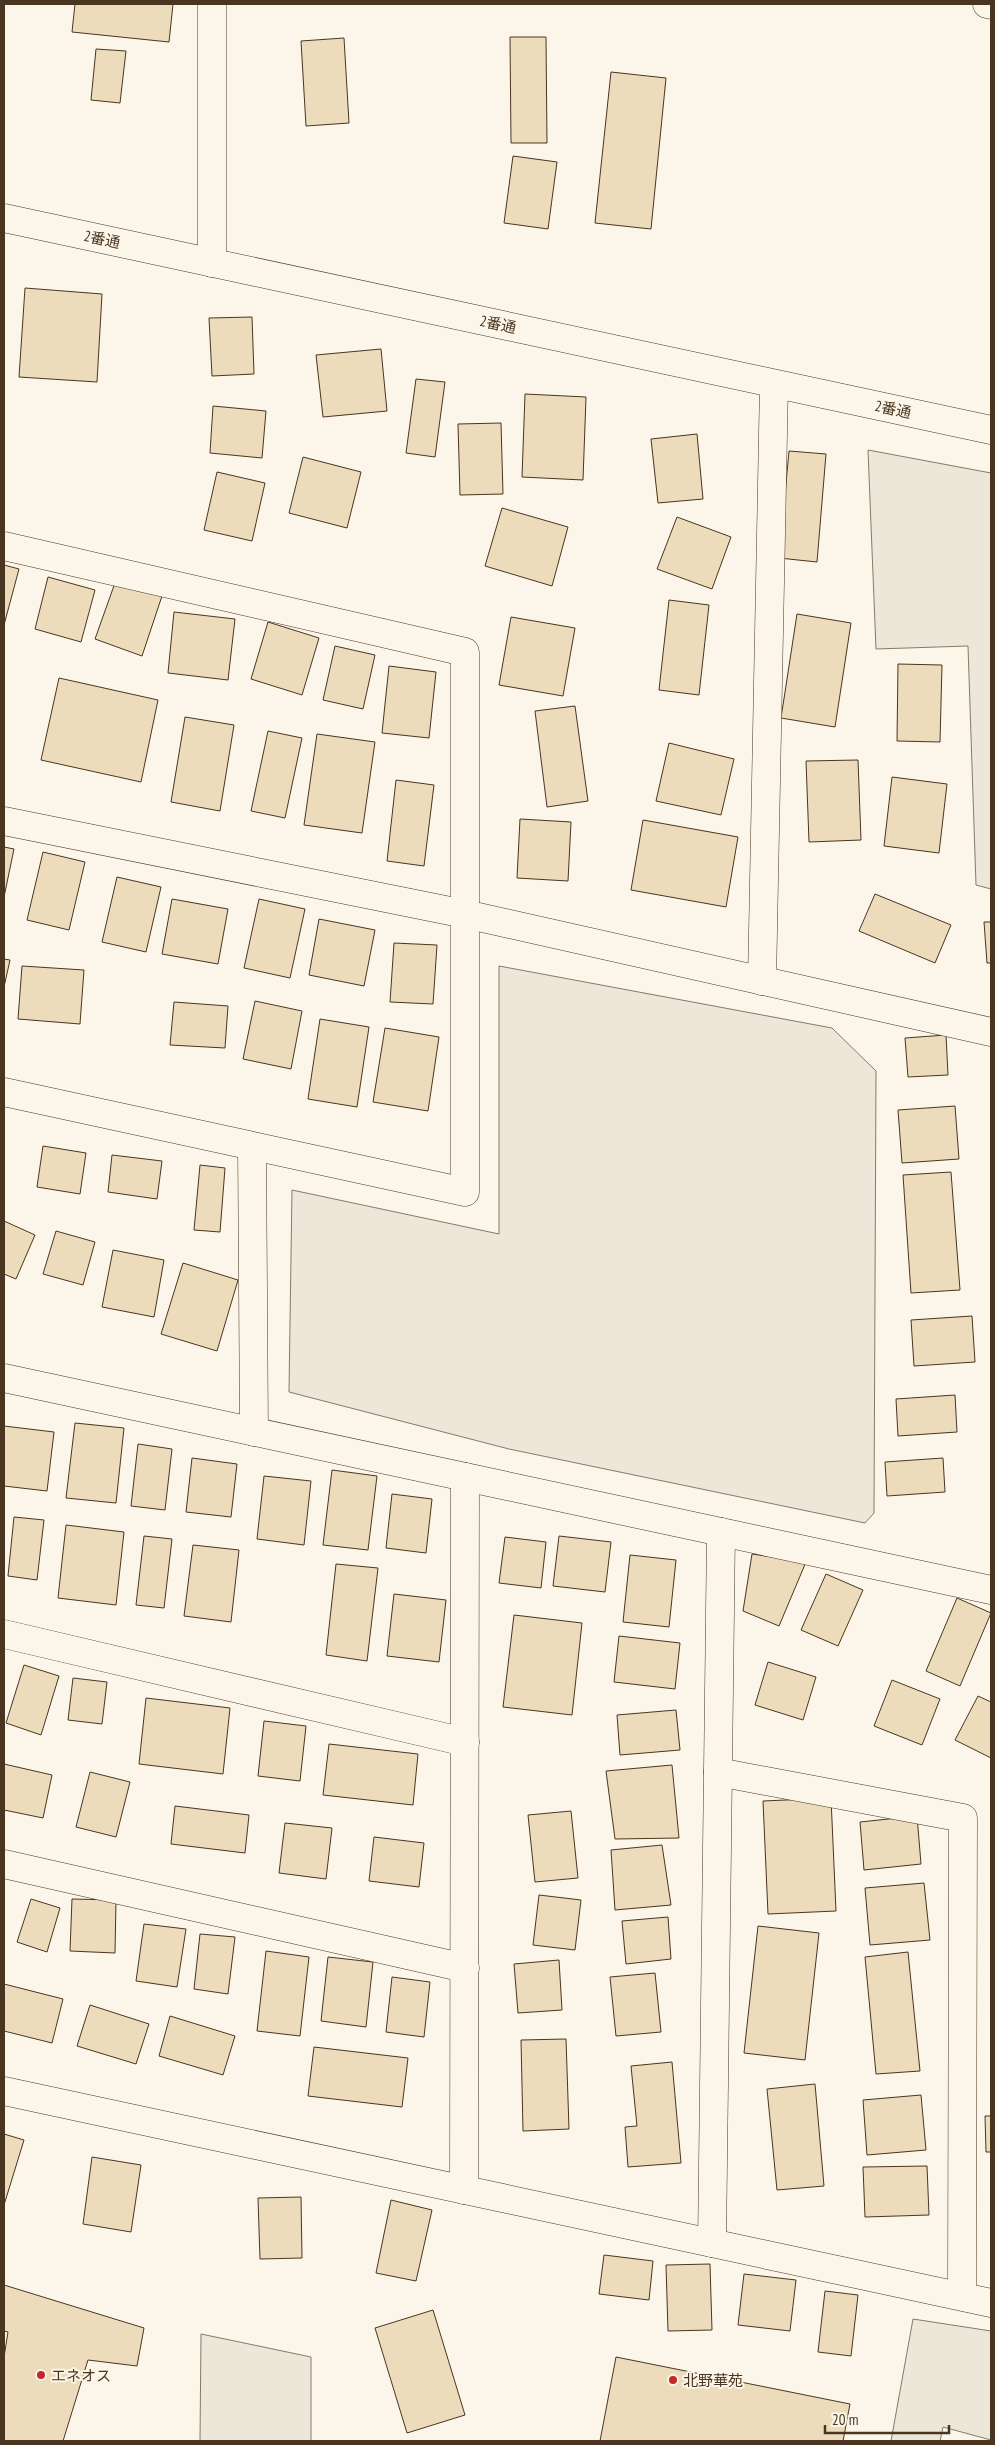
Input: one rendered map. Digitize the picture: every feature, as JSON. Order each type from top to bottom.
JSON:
[{"type":"street","points":[[212,4],[212,263]]},
{"type":"street","points":[[987,4],[991,5]]},
{"type":"street","name":"2番通","points":[[4,218],[991,430]]},
{"type":"street","points":[[762,981],[774,384]]},
{"type":"street","points":[[4,546],[465,652],[465,1192],[4,1092]]},
{"type":"street","points":[[4,821],[465,914],[991,1032]]},
{"type":"street","points":[[252,1146],[254,1432]]},
{"type":"street","points":[[4,1378],[991,1590]]},
{"type":"street","points":[[464,2190],[465,1477]]},
{"type":"street","points":[[712,2243],[721,1532]]},
{"type":"street","points":[[4,1634],[465,1742]]},
{"type":"street","points":[[718,1772],[963,1818],[962,2296]]},
{"type":"street","points":[[4,1864],[465,1968]]},
{"type":"street","points":[[4,2091],[991,2303]]},
{"type":"shaded area","points":[[868,450],[991,473],[991,889],[976,885],[968,646],[876,649]]},
{"type":"shaded area","points":[[499,966],[832,1028],[876,1071],[874,1513],[865,1523],[509,1449],[289,1392],[292,1190],[499,1234]]},
{"type":"shaded area","points":[[913,2319],[991,2331],[991,2440],[943,2427],[940,2441],[891,2441]]},
{"type":"shaded area","points":[[201,2334],[311,2357],[311,2441],[200,2441]]},
{"type":"building","points":[[75,4],[173,4],[169,42],[72,32]]},
{"type":"building","points":[[510,37],[546,37],[547,143],[511,143]]},
{"type":"building","points":[[344,38],[349,123],[306,126],[301,41]]},
{"type":"building","points":[[96,49],[126,51],[120,103],[91,100]]},
{"type":"building","points":[[611,72],[666,78],[651,229],[595,223]]},
{"type":"building","points":[[513,156],[557,162],[548,229],[504,223]]},
{"type":"building","points":[[25,288],[102,294],[97,382],[19,377]]},
{"type":"building","points":[[252,317],[254,374],[212,376],[209,318]]},
{"type":"building","points":[[381,349],[387,411],[323,417],[316,355]]},
{"type":"building","points":[[416,379],[445,382],[435,457],[406,453]]},
{"type":"building","points":[[525,394],[586,397],[583,480],[522,477]]},
{"type":"building","points":[[213,406],[266,411],[262,458],[210,453]]},
{"type":"building","points":[[501,423],[503,494],[460,495],[458,424]]},
{"type":"building","points":[[697,434],[703,499],[658,503],[651,439]]},
{"type":"building","points":[[789,451],[826,454],[817,562],[779,558]]},
{"type":"building","points":[[303,457],[361,472],[347,528],[289,513]]},
{"type":"building","points":[[217,472],[265,483],[252,541],[204,530]]},
{"type":"building","points":[[502,508],[568,527],[552,586],[485,566]]},
{"type":"building","points":[[677,517],[731,537],[712,589],[657,569]]},
{"type":"building","points":[[4,565],[19,569],[4,625]]},
{"type":"building","points":[[48,577],[95,590],[81,642],[35,629]]},
{"type":"building","points":[[116,580],[162,596],[142,656],[95,639]]},
{"type":"building","points":[[669,600],[709,605],[699,695],[659,690]]},
{"type":"building","points":[[174,612],[235,619],[228,680],[168,673]]},
{"type":"building","points":[[797,614],[851,623],[835,727],[781,718]]},
{"type":"building","points":[[511,617],[575,628],[563,696],[499,685]]},
{"type":"building","points":[[268,622],[319,638],[302,695],[251,679]]},
{"type":"building","points":[[335,646],[375,655],[363,709],[323,700]]},
{"type":"building","points":[[898,664],[942,665],[940,742],[897,741]]},
{"type":"building","points":[[389,666],[436,672],[429,738],[382,733]]},
{"type":"building","points":[[59,678],[158,700],[141,782],[41,760]]},
{"type":"building","points":[[575,706],[588,801],[547,807],[535,711]]},
{"type":"building","points":[[185,717],[234,725],[220,811],[171,802]]},
{"type":"building","points":[[268,731],[302,738],[285,818],[251,811]]},
{"type":"building","points":[[317,734],[375,742],[362,833],[304,825]]},
{"type":"building","points":[[669,743],[734,759],[721,815],[656,801]]},
{"type":"building","points":[[858,760],[861,840],[809,842],[806,761]]},
{"type":"building","points":[[892,777],[947,784],[939,853],[884,846]]},
{"type":"building","points":[[396,780],[434,785],[424,866],[387,861]]},
{"type":"building","points":[[520,819],[571,822],[568,881],[517,878]]},
{"type":"building","points":[[643,820],[738,837],[726,907],[631,890]]},
{"type":"building","points":[[4,847],[14,849],[4,897]]},
{"type":"building","points":[[43,852],[85,862],[69,930],[27,920]]},
{"type":"building","points":[[117,877],[161,887],[146,952],[102,942]]},
{"type":"building","points":[[875,894],[951,925],[935,963],[859,931]]},
{"type":"building","points":[[172,899],[228,909],[218,964],[162,954]]},
{"type":"building","points":[[259,899],[305,909],[290,978],[244,968]]},
{"type":"building","points":[[319,919],[375,930],[364,986],[309,975]]},
{"type":"building","points":[[984,922],[991,922],[991,963],[987,963]]},
{"type":"building","points":[[394,943],[437,945],[433,1004],[390,1002]]},
{"type":"building","points":[[4,959],[10,960],[4,987]]},
{"type":"building","points":[[22,966],[84,970],[80,1024],[18,1019]]},
{"type":"building","points":[[255,1001],[302,1011],[291,1069],[243,1059]]},
{"type":"building","points":[[174,1002],[228,1006],[225,1048],[170,1045]]},
{"type":"building","points":[[320,1019],[369,1027],[357,1107],[308,1099]]},
{"type":"building","points":[[385,1028],[439,1037],[428,1111],[373,1102]]},
{"type":"building","points":[[946,1035],[948,1075],[908,1077],[905,1038]]},
{"type":"building","points":[[955,1106],[959,1159],[902,1163],[898,1110]]},
{"type":"building","points":[[43,1146],[86,1153],[80,1194],[37,1187]]},
{"type":"building","points":[[112,1155],[162,1161],[157,1199],[108,1192]]},
{"type":"building","points":[[200,1165],[225,1168],[220,1232],[194,1230]]},
{"type":"building","points":[[951,1172],[960,1290],[911,1293],[903,1175]]},
{"type":"building","points":[[4,1221],[35,1235],[16,1279],[4,1274]]},
{"type":"building","points":[[56,1231],[95,1242],[83,1285],[43,1274]]},
{"type":"building","points":[[113,1250],[164,1260],[154,1317],[102,1307]]},
{"type":"building","points":[[183,1263],[238,1280],[217,1351],[161,1334]]},
{"type":"building","points":[[972,1316],[975,1362],[914,1366],[911,1320]]},
{"type":"building","points":[[955,1395],[957,1432],[898,1436],[896,1399]]},
{"type":"building","points":[[75,1423],[124,1428],[116,1503],[66,1498]]},
{"type":"building","points":[[4,1426],[54,1432],[47,1491],[4,1486]]},
{"type":"building","points":[[138,1444],[172,1449],[165,1510],[131,1506]]},
{"type":"building","points":[[192,1458],[237,1464],[231,1517],[186,1512]]},
{"type":"building","points":[[943,1458],[945,1492],[887,1496],[885,1462]]},
{"type":"building","points":[[332,1470],[377,1476],[368,1550],[323,1545]]},
{"type":"building","points":[[264,1476],[311,1481],[304,1545],[257,1539]]},
{"type":"building","points":[[392,1494],[432,1499],[426,1553],[386,1548]]},
{"type":"building","points":[[14,1517],[44,1520],[37,1580],[8,1576]]},
{"type":"building","points":[[66,1525],[124,1532],[116,1605],[58,1598]]},
{"type":"building","points":[[144,1536],[172,1539],[164,1608],[136,1605]]},
{"type":"building","points":[[559,1536],[611,1542],[605,1592],[553,1586]]},
{"type":"building","points":[[505,1537],[546,1542],[541,1588],[499,1583]]},
{"type":"building","points":[[193,1545],[239,1550],[231,1622],[184,1616]]},
{"type":"building","points":[[752,1554],[806,1562],[779,1626],[743,1611]]},
{"type":"building","points":[[630,1555],[676,1560],[669,1627],[623,1622]]},
{"type":"building","points":[[336,1564],[378,1568],[367,1661],[326,1655]]},
{"type":"building","points":[[826,1574],[863,1590],[838,1646],[801,1630]]},
{"type":"building","points":[[394,1594],[446,1600],[439,1662],[387,1656]]},
{"type":"building","points":[[957,1598],[991,1613],[960,1686],[926,1671]]},
{"type":"building","points":[[514,1615],[582,1623],[572,1715],[503,1707]]},
{"type":"building","points":[[619,1636],[680,1643],[675,1689],[614,1682]]},
{"type":"building","points":[[768,1662],[816,1677],[803,1720],[755,1705]]},
{"type":"building","points":[[24,1665],[59,1676],[41,1735],[6,1723]]},
{"type":"building","points":[[73,1678],[107,1682],[102,1724],[68,1720]]},
{"type":"building","points":[[892,1680],[940,1699],[922,1745],[874,1726]]},
{"type":"building","points":[[978,1696],[991,1702],[991,1758],[955,1740]]},
{"type":"building","points":[[146,1698],[230,1708],[223,1774],[139,1764]]},
{"type":"building","points":[[676,1710],[680,1750],[620,1755],[617,1715]]},
{"type":"building","points":[[264,1721],[306,1726],[300,1781],[258,1776]]},
{"type":"building","points":[[329,1744],[418,1754],[413,1805],[323,1795]]},
{"type":"building","points":[[4,1764],[52,1775],[43,1818],[4,1810]]},
{"type":"building","points":[[672,1765],[679,1838],[615,1839],[606,1771]]},
{"type":"building","points":[[90,1772],[130,1782],[116,1837],[76,1827]]},
{"type":"building","points":[[831,1798],[836,1911],[768,1914],[763,1801]]},
{"type":"building","points":[[175,1806],[249,1815],[245,1853],[171,1844]]},
{"type":"building","points":[[571,1811],[578,1878],[535,1882],[528,1815]]},
{"type":"building","points":[[917,1816],[921,1864],[864,1870],[860,1822]]},
{"type":"building","points":[[285,1823],[332,1828],[326,1879],[279,1873]]},
{"type":"building","points":[[374,1837],[424,1843],[419,1887],[369,1881]]},
{"type":"building","points":[[662,1845],[671,1905],[615,1910],[611,1850]]},
{"type":"building","points":[[924,1883],[930,1940],[870,1945],[865,1888]]},
{"type":"building","points":[[539,1895],[581,1900],[575,1950],[533,1945]]},
{"type":"building","points":[[31,1899],[60,1908],[47,1952],[17,1942]]},
{"type":"building","points":[[72,1899],[116,1900],[115,1953],[70,1951]]},
{"type":"building","points":[[668,1917],[671,1959],[626,1964],[622,1921]]},
{"type":"building","points":[[144,1924],[186,1929],[177,1987],[136,1981]]},
{"type":"building","points":[[758,1926],[819,1933],[805,2060],[744,2053]]},
{"type":"building","points":[[200,1934],[235,1937],[228,1994],[194,1989]]},
{"type":"building","points":[[266,1951],[309,1957],[300,2036],[257,2031]]},
{"type":"building","points":[[908,1952],[920,2071],[876,2074],[865,1957]]},
{"type":"building","points":[[328,1957],[373,1962],[366,2027],[321,2021]]},
{"type":"building","points":[[559,1960],[562,2010],[518,2013],[514,1964]]},
{"type":"building","points":[[655,1973],[661,2032],[616,2036],[610,1977]]},
{"type":"building","points":[[392,1977],[430,1982],[424,2037],[386,2032]]},
{"type":"building","points":[[4,1984],[63,1999],[52,2043],[4,2031]]},
{"type":"building","points":[[90,2005],[149,2024],[136,2064],[77,2046]]},
{"type":"building","points":[[170,2016],[235,2036],[223,2075],[159,2056]]},
{"type":"building","points":[[566,2039],[569,2129],[523,2131],[521,2040]]},
{"type":"building","points":[[314,2047],[408,2058],[402,2107],[308,2096]]},
{"type":"building","points":[[672,2062],[681,2163],[628,2167],[625,2127],[637,2126],[631,2066]]},
{"type":"building","points":[[815,2084],[824,2186],[777,2190],[767,2089]]},
{"type":"building","points":[[921,2095],[926,2150],[867,2155],[863,2100]]},
{"type":"building","points":[[985,2116],[991,2116],[991,2152],[986,2152]]},
{"type":"building","points":[[4,2134],[24,2140],[4,2205]]},
{"type":"building","points":[[92,2157],[141,2165],[131,2232],[83,2224]]},
{"type":"building","points":[[927,2166],[929,2215],[865,2217],[863,2167]]},
{"type":"building","points":[[301,2197],[302,2258],[260,2259],[258,2198]]},
{"type":"building","points":[[391,2200],[432,2210],[416,2281],[376,2273]]},
{"type":"building","points":[[604,2255],[653,2261],[649,2300],[599,2294]]},
{"type":"building","points":[[710,2264],[712,2330],[668,2331],[666,2265]]},
{"type":"building","points":[[744,2274],[796,2280],[790,2331],[738,2325]]},
{"type":"building","points":[[4,2285],[144,2328],[137,2366],[88,2360],[63,2441],[4,2441],[4,2357],[8,2332],[4,2331]]},
{"type":"building","points":[[825,2291],[858,2295],[851,2356],[818,2352]]},
{"type":"building","points":[[433,2310],[465,2415],[407,2433],[375,2328]]},
{"type":"building","name":"北野華苑","points":[[616,2357],[850,2404],[843,2441],[600,2441]]},
{"type":"place","name":"エネオス","points":[[41,2375]]},
{"type":"place","name":"北野華苑","points":[[673,2380]]}]
